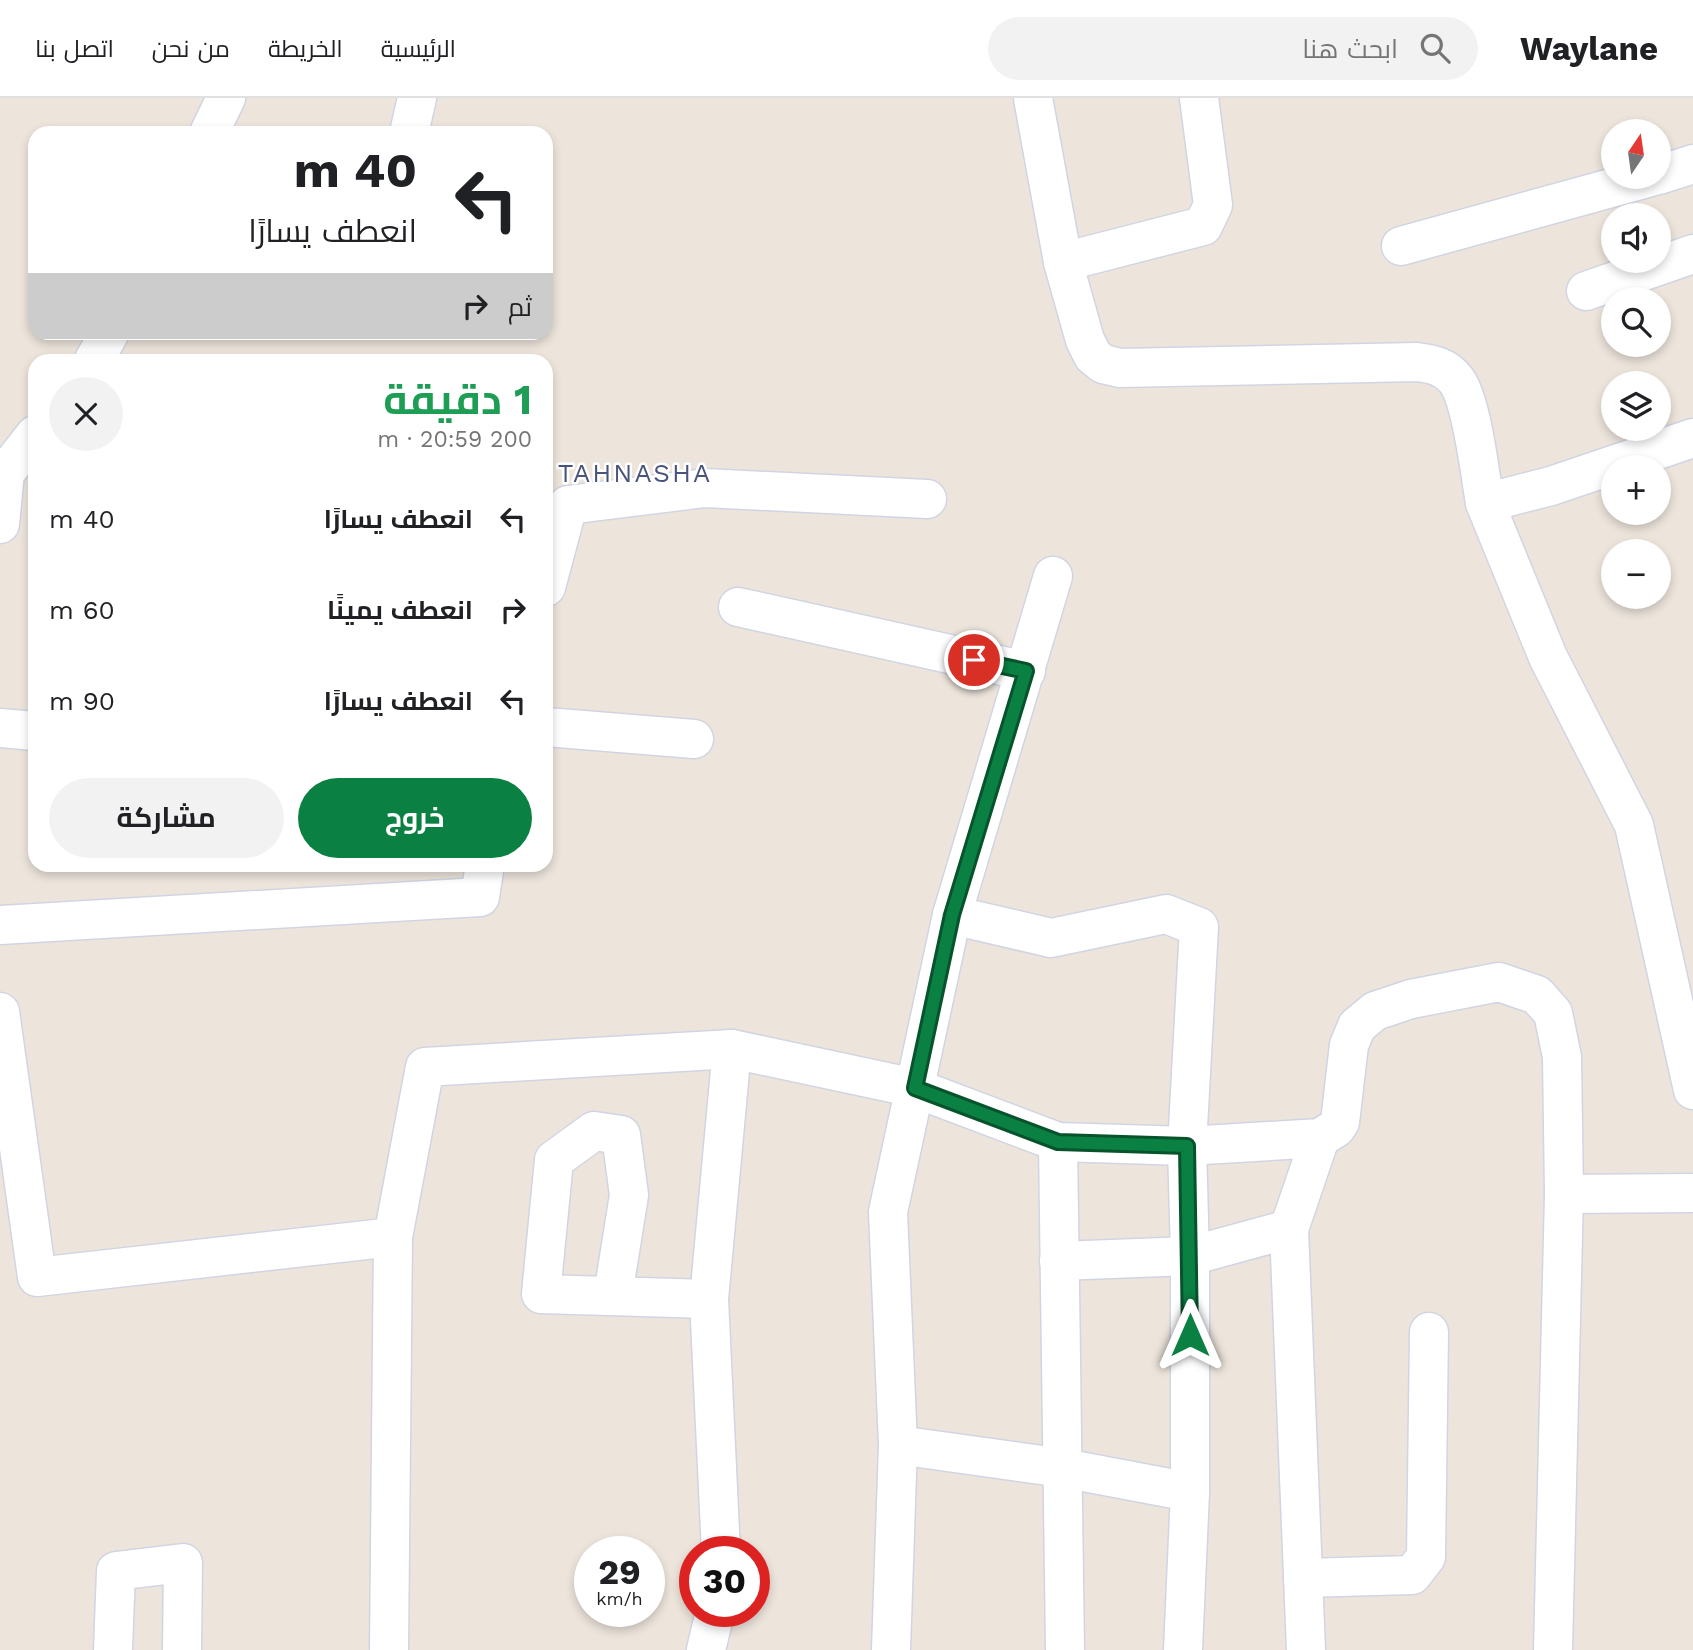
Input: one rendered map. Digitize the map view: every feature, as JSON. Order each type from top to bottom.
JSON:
[{"type":"street","points":[[212,126],[226,98]]},
{"type":"street","points":[[410,126],[416,98]]},
{"type":"street","points":[[1033,98],[1063,262],[1085,340],[1093,356],[1103,364],[1120,368],[1417,362],[1439,365],[1457,380],[1466,401],[1485,503],[1548,657],[1633,825],[1692,1079]]},
{"type":"street","points":[[1063,262],[1203,226],[1213,205],[1199,98]]},
{"type":"street","points":[[1671,170],[1693,164]]},
{"type":"street","points":[[1401,246],[1608,189]]},
{"type":"street","points":[[1586,292],[1693,254]]},
{"type":"street","points":[[1485,503],[1550,486],[1693,438]]},
{"type":"street","points":[[0,524],[5,473],[28,444]]},
{"type":"street","points":[[553,561],[568,505],[705,488],[927,499]]},
{"type":"street","points":[[891,1650],[898,1445],[888,1212],[952,915],[1053,576]]},
{"type":"street","points":[[738,607],[1026,671]]},
{"type":"street","points":[[0,728],[28,730]]},
{"type":"street","points":[[553,728],[694,739]]},
{"type":"street","points":[[0,925],[480,897],[484,872]]},
{"type":"street","points":[[952,915],[1051,938],[1166,914],[1199,927],[1187,1146],[1191,1256],[1190,1492],[1183,1650]]},
{"type":"street","points":[[388,1650],[393,1237],[425,1067],[732,1049],[915,1088],[1058,1142],[1187,1146],[1320,1138],[1336,1128],[1340,1122],[1349,1045],[1357,1026],[1375,1011],[1411,999],[1499,982],[1537,995],[1553,1013],[1562,1057],[1564,1194],[1553,1650]]},
{"type":"street","points":[[0,1012],[37,1276],[393,1237]]},
{"type":"street","points":[[720,1536],[709,1299],[732,1049]]},
{"type":"street","points":[[1306,1650],[1289,1228],[1320,1138]]},
{"type":"street","points":[[1058,1142],[1065,1650]]},
{"type":"street","points":[[1564,1194],[1693,1193]]},
{"type":"street","points":[[1059,1261],[1191,1256],[1289,1228]]},
{"type":"street","points":[[613,1295],[709,1299]]},
{"type":"street","points":[[1303,1578],[1412,1575],[1426,1557],[1429,1332]]},
{"type":"street","points":[[898,1445],[1063,1468],[1190,1492]]},
{"type":"street","points":[[113,1650],[116,1571],[183,1563],[182,1650]]},
{"type":"street","points":[[706,1650],[711,1627]]},
{"type":"district","name":"TAHNASHA","points":[[635,473]]},
{"type":"route","points":[[974,660],[1026,671],[952,915],[915,1088],[1058,1142],[1187,1146],[1191,1256],[1190,1335]]}]
